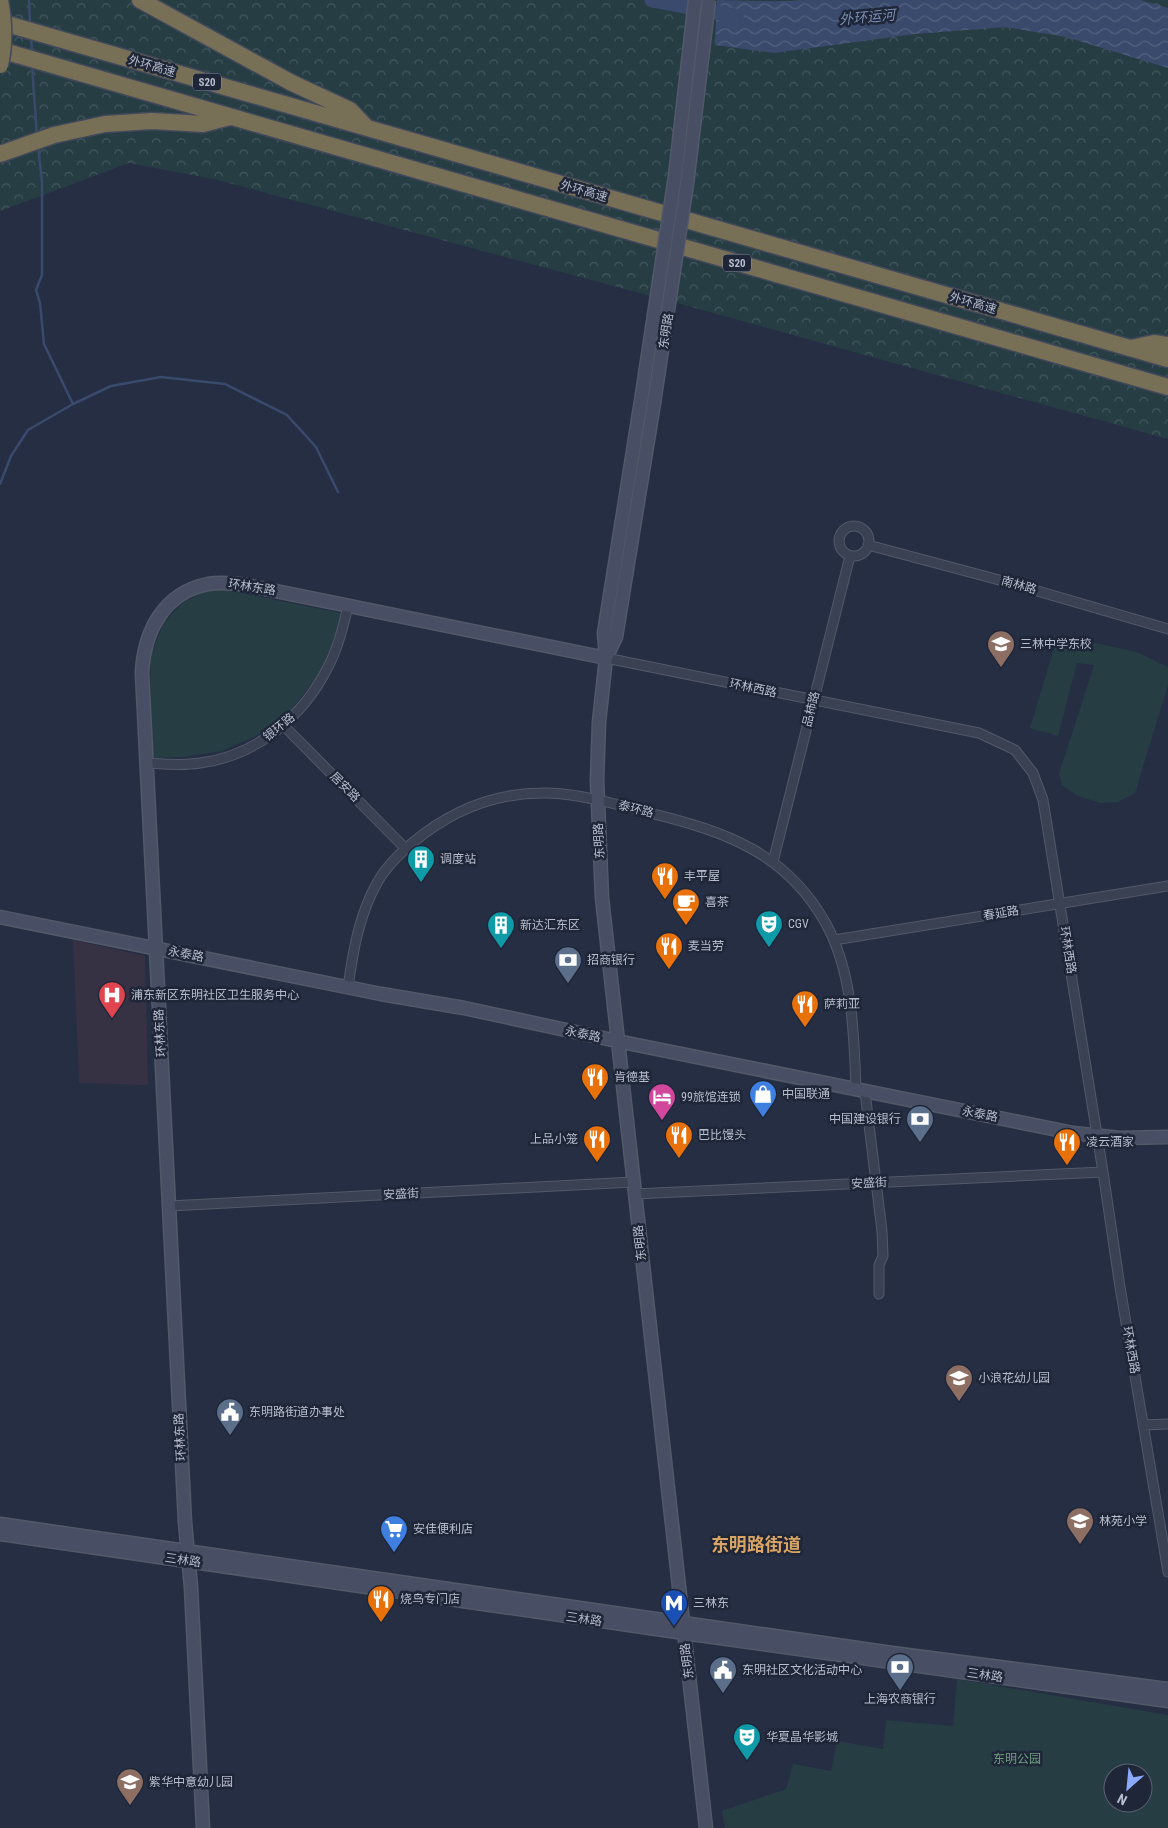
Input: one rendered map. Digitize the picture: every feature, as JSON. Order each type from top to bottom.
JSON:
[{"type":"highway","points":[[0,0],[4,39],[0,64]]},
{"type":"highway","points":[[140,0],[292,83],[350,110],[368,128]]},
{"type":"highway","name":"外环高速","points":[[0,22],[1168,360]]},
{"type":"highway","name":"S20","points":[[0,50],[1168,387]]},
{"type":"highway","points":[[0,154],[54,135],[104,124],[152,121],[203,124],[232,117]]},
{"type":"highway","points":[[1130,349],[1154,343],[1168,345]]},
{"type":"main road","name":"东明路","points":[[647,402],[695,0]]},
{"type":"main road","name":"东明路","points":[[706,1828],[617,1042],[602,898],[597,800],[598,746],[606,658],[604,634],[687,184],[709,0]]},
{"type":"main road","name":"环林东路","points":[[203,1828],[168,1206],[146,763],[142,673],[146,640],[152,626],[161,613],[174,601],[189,591],[207,584],[225,582],[606,658]]},
{"type":"main road","name":"永泰路","points":[[0,917],[348,987],[464,1008],[617,1042],[861,1091],[1098,1136],[1120,1138],[1168,1137]]},
{"type":"main road","name":"三林路","points":[[0,1524],[188,1556],[1168,1701]]},
{"type":"main road","name":"三林路","points":[[0,1534],[188,1556]]},
{"type":"main road","name":"三林路","points":[[683,1628],[1168,1689]]},
{"type":"street","points":[[851,526],[862,529],[868,539],[868,545],[861,554],[850,556],[844,553],[839,544],[839,537],[846,528],[851,526]]},
{"type":"street","name":"南林路","points":[[868,545],[1003,581],[1168,630]]},
{"type":"street","name":"品柿路","points":[[773,862],[850,556]]},
{"type":"street","name":"银环路","points":[[146,763],[186,764],[215,760],[257,744],[284,726],[308,700],[329,666],[348,606]]},
{"type":"street","name":"环林西路","points":[[606,658],[979,733],[1015,750],[1033,773],[1043,800],[1098,1136],[1120,1287],[1168,1572]]},
{"type":"street","name":"居安路","points":[[284,726],[406,849]]},
{"type":"street","name":"泰环路","points":[[348,987],[358,930],[370,897],[382,875],[406,849],[429,830],[455,814],[477,804],[522,794],[574,795],[704,827],[733,838],[755,850],[773,862],[796,883],[811,901],[834,940],[841,961],[851,1010],[861,1091],[877,1182],[883,1256],[879,1265],[880,1294]]},
{"type":"street","name":"春延路","points":[[834,940],[1168,886]]},
{"type":"street","name":"安盛街","points":[[168,1206],[633,1188],[877,1182],[1103,1172]]},
{"type":"street","points":[[1143,1425],[1168,1424]]},
{"type":"shaded area","name":"浦东新区东明社区卫生服务中心","points":[[73,940],[145,956],[148,1085],[79,1083]]},
{"type":"green space","points":[[0,0],[1168,0],[1168,439],[688,306],[218,180],[129,163],[0,211]]},
{"type":"green space","points":[[207,590],[227,590],[341,613],[332,645],[318,676],[290,711],[258,735],[222,751],[183,757],[152,758],[150,656],[164,622],[184,602]]},
{"type":"green space","points":[[1058,635],[1137,652],[1168,667],[1168,685],[1135,793],[1118,802],[1101,803],[1078,796],[1062,785],[1059,774],[1094,665],[1077,663],[1058,736],[1030,728]]},
{"type":"green space","name":"东明公园","points":[[957,1679],[1168,1715],[1168,1828],[725,1828],[722,1811],[786,1789],[793,1764],[831,1771],[837,1741],[883,1749],[886,1720],[953,1726]]},
{"type":"water","points":[[717,0],[1140,0],[1168,8],[1168,68],[1066,37],[1006,27],[915,34],[774,53],[715,45]]},
{"type":"waterway","points":[[29,0],[30,23]]},
{"type":"waterway","name":"外环运河","points":[[652,0],[736,16]]},
{"type":"waterway","points":[[31,36],[32,53]]},
{"type":"waterway","points":[[32,66],[37,136]]},
{"type":"waterway","points":[[38,146],[42,182],[42,275],[36,290],[40,303],[44,344],[73,404]]},
{"type":"waterway","points":[[0,484],[11,456],[28,430],[73,404],[111,386],[161,377],[225,384],[287,415],[316,447],[338,492]]},
{"type":"place","name":"三林中学东校","points":[[1001,668]]},
{"type":"place","name":"调度站","points":[[421,883]]},
{"type":"place","name":"丰平屋","points":[[665,900]]},
{"type":"place","name":"喜茶","points":[[686,926]]},
{"type":"place","name":"CGV","points":[[769,948]]},
{"type":"place","name":"新达汇东区","points":[[501,949]]},
{"type":"place","name":"麦当劳","points":[[669,970]]},
{"type":"place","name":"招商银行","points":[[568,984]]},
{"type":"place","name":"浦东新区东明社区卫生服务中心","points":[[112,1019]]},
{"type":"place","name":"萨莉亚","points":[[805,1028]]},
{"type":"place","name":"肯德基","points":[[595,1101]]},
{"type":"place","name":"中国联通","points":[[763,1118]]},
{"type":"place","name":"99旅馆连锁","points":[[662,1121]]},
{"type":"place","name":"中国建设银行","points":[[920,1143]]},
{"type":"place","name":"巴比馒头","points":[[679,1159]]},
{"type":"place","name":"上品小笼","points":[[597,1163]]},
{"type":"place","name":"凌云酒家","points":[[1067,1166]]},
{"type":"place","name":"小浪花幼儿园","points":[[959,1402]]},
{"type":"place","name":"东明路街道办事处","points":[[230,1436]]},
{"type":"place","name":"林苑小学","points":[[1080,1545]]},
{"type":"place","name":"安佳便利店","points":[[394,1553]]},
{"type":"place","name":"烧鸟专门店","points":[[381,1623]]},
{"type":"place","name":"三林东","points":[[674,1627]]},
{"type":"place","name":"上海农商银行","points":[[900,1691]]},
{"type":"place","name":"东明社区文化活动中心","points":[[723,1694]]},
{"type":"place","name":"华夏晶华影城","points":[[747,1761]]},
{"type":"place","name":"紫华中意幼儿园","points":[[130,1806]]},
{"type":"district","name":"东明路街道","points":[[756,1544]]}]
